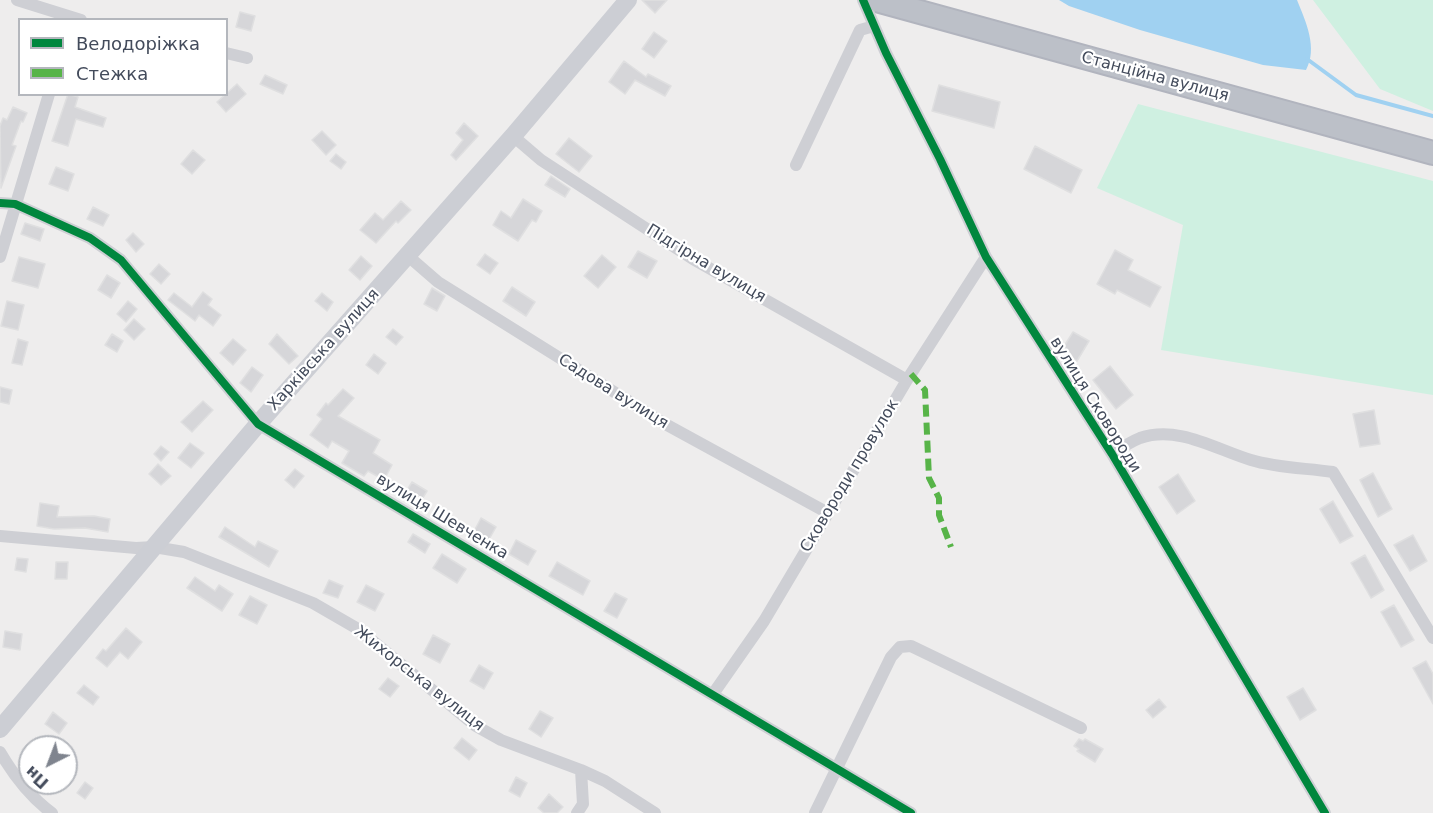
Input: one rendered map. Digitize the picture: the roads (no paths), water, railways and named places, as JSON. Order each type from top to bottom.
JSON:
[{"type":"highway","name":"Станційна вулиця","points":[[876,0],[1433,153]]},
{"type":"main road","name":"Харківська вулиця","points":[[0,729],[258,424],[513,136],[628,0]]},
{"type":"street","points":[[17,0],[73,18]]},
{"type":"street","name":"вулиця Сковороди","points":[[863,0],[986,257],[1112,454],[1325,813]]},
{"type":"street","points":[[796,165],[860,30],[874,26]]},
{"type":"street","points":[[228,53],[247,58]]},
{"type":"street","points":[[0,257],[49,96]]},
{"type":"street","name":"Підгірна вулиця","points":[[513,136],[541,160],[693,259],[907,380]]},
{"type":"street","name":"вулиця Шевченка","points":[[0,202],[15,204],[90,238],[121,260],[258,424],[911,813]]},
{"type":"street","name":"Садова вулиця","points":[[408,256],[438,282],[667,425],[828,513]]},
{"type":"street","name":"Сковороди провулок","points":[[712,694],[764,621],[907,380],[986,257]]},
{"type":"street","points":[[1112,454],[1141,438],[1176,435],[1194,439],[1253,461],[1333,472],[1433,638]]},
{"type":"street","name":"Жихорська вулиця","points":[[0,536],[136,548],[154,547],[184,552],[313,603],[358,629],[476,726],[501,740],[605,781],[654,813]]},
{"type":"street","points":[[815,813],[891,657],[900,647],[911,646],[1081,728]]},
{"type":"street","points":[[0,753],[11,771],[38,802],[52,813]]},
{"type":"street","points":[[577,813],[583,804],[582,770]]},
{"type":"water","points":[[1059,0],[1297,0],[1311,44],[1309,62],[1306,70],[1263,65],[1140,30],[1069,6]]},
{"type":"waterway","points":[[1307,59],[1356,95],[1433,116]]}]
